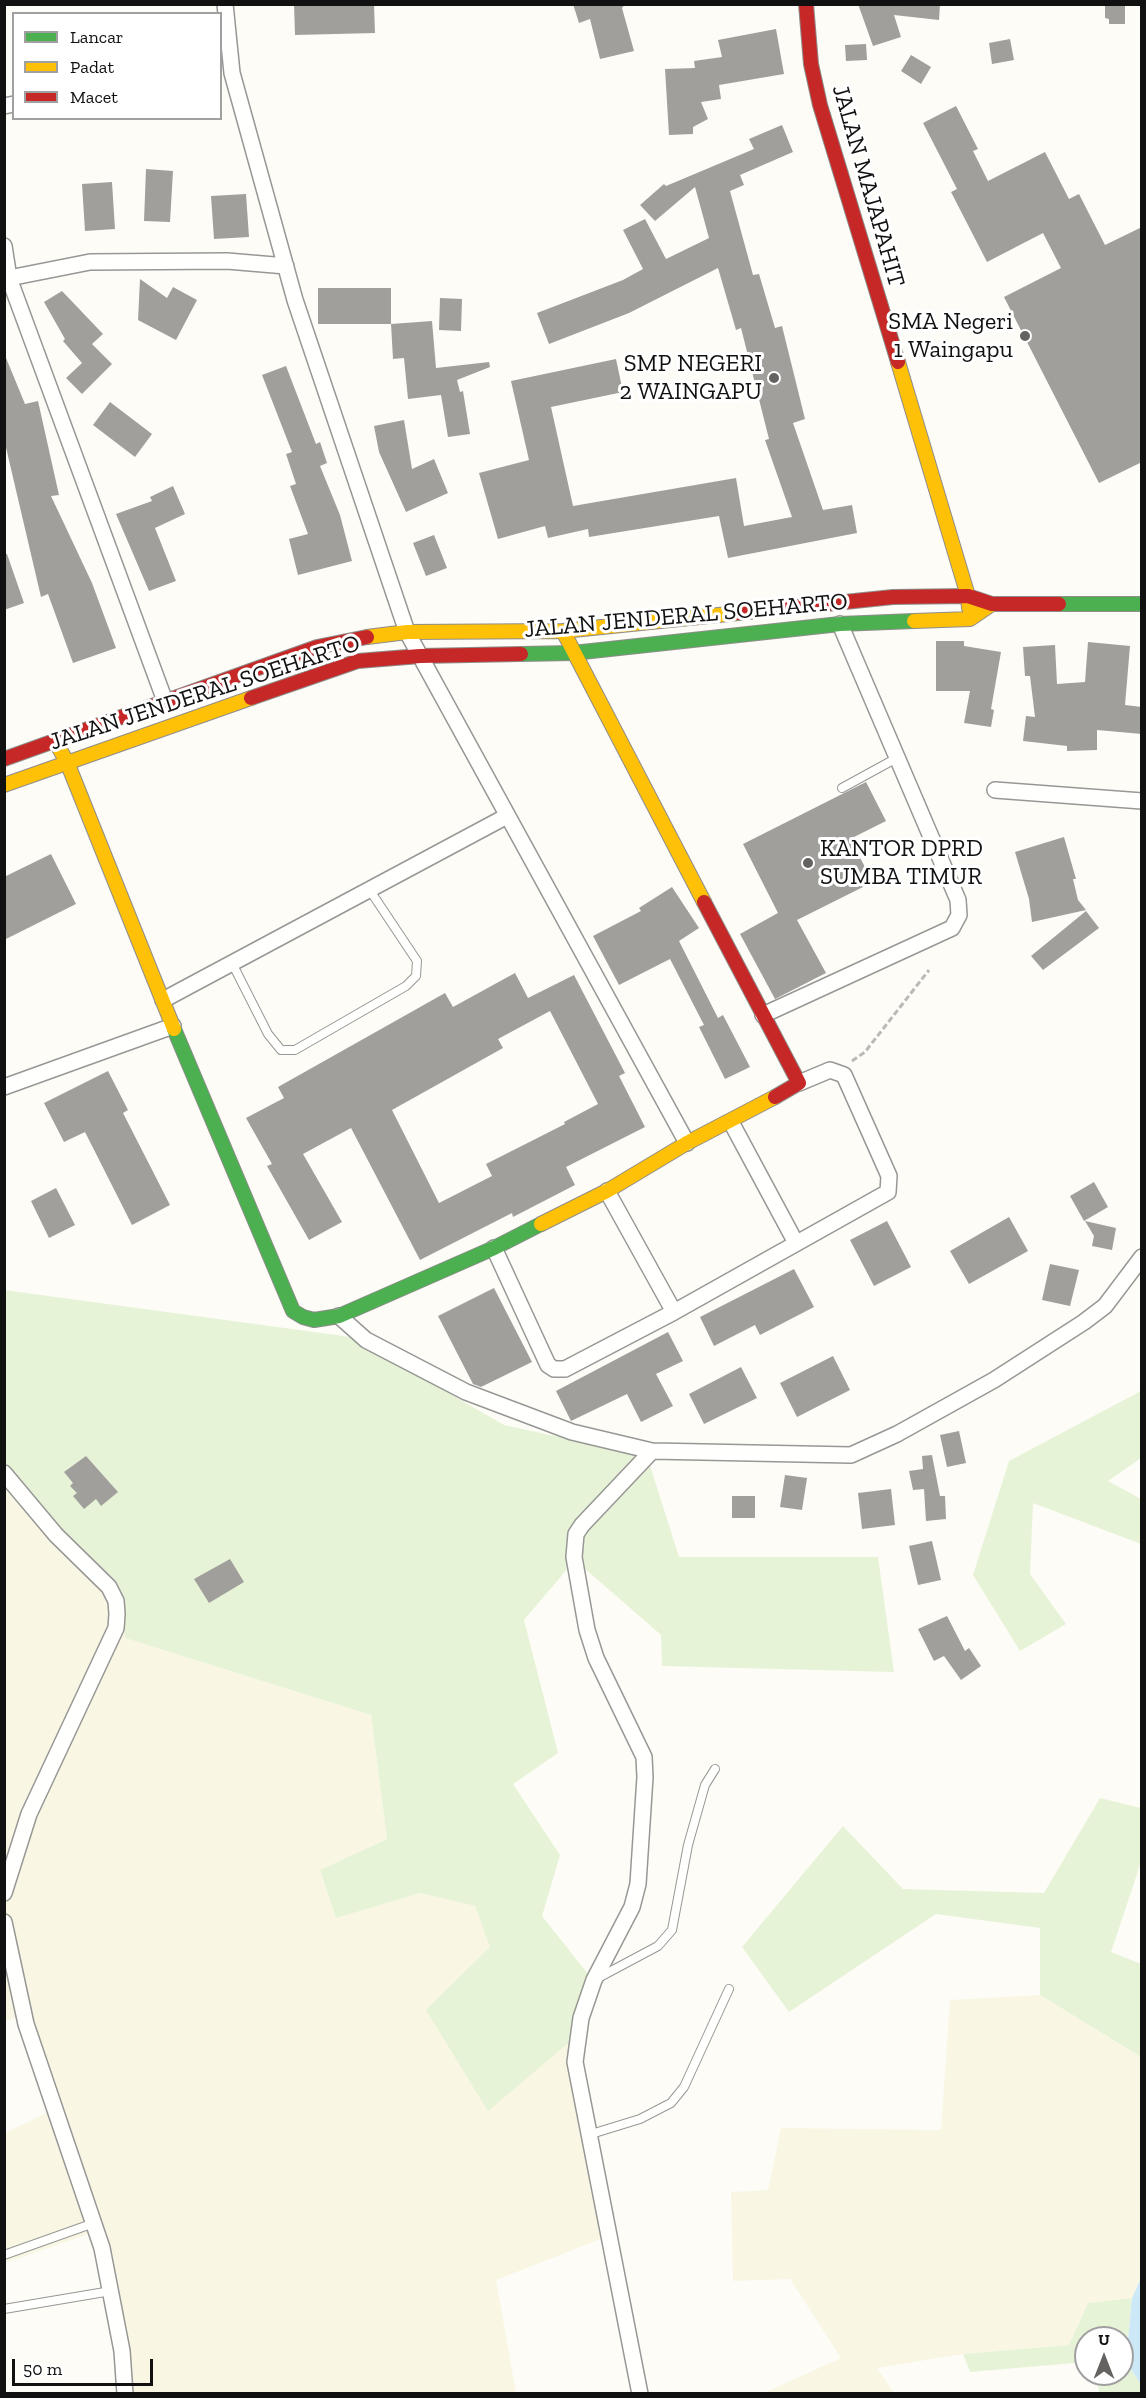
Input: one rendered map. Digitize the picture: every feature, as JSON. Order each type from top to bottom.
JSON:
[{"type":"street","points":[[225,4],[232,73],[285,266],[407,632],[687,1143]]},
{"type":"street","name":"JALAN MAJAPAHIT","points":[[806,4],[811,64],[820,105],[968,596],[970,619]]},
{"type":"street","points":[[4,246],[7,279],[165,701]]},
{"type":"street","points":[[7,279],[90,262],[227,261],[285,266]]},
{"type":"street","name":"JALAN JENDERAL SOEHARTO","points":[[4,759],[317,647],[407,632],[563,631],[893,597],[968,596],[992,604],[1142,604]]},
{"type":"street","points":[[970,619],[992,604]]},
{"type":"street","name":"JALAN JENDERAL SOEHARTO","points":[[4,785],[358,661],[420,656],[573,653],[840,624],[970,619]]},
{"type":"street","points":[[763,1015],[952,928],[959,915],[958,900],[895,759],[840,624]]},
{"type":"street","points":[[563,631],[799,1083]]},
{"type":"street","points":[[55,741],[67,762],[173,1026],[293,1311],[314,1320],[339,1316],[494,1248],[607,1191],[687,1143],[731,1122],[799,1083],[830,1070],[844,1075],[889,1176],[888,1192],[674,1312],[565,1369],[554,1370],[548,1365],[494,1248]]},
{"type":"street","points":[[995,790],[1142,801]]},
{"type":"street","points":[[163,1000],[507,816]]},
{"type":"street","points":[[4,1087],[173,1026]]},
{"type":"street","points":[[731,1122],[796,1243]]},
{"type":"street","points":[[607,1191],[674,1312]]},
{"type":"street","points":[[339,1316],[366,1340],[466,1392],[572,1432],[652,1451],[851,1455],[994,1380],[1083,1322],[1105,1306],[1142,1257]]},
{"type":"street","points":[[640,2394],[588,2135],[576,2052],[581,2018],[594,1980],[632,1906],[638,1884],[645,1778],[644,1757],[603,1677],[587,1630],[576,1575],[574,1544],[582,1525],[652,1451]]},
{"type":"street","points":[[4,1473],[56,1535],[109,1587],[116,1601],[117,1614],[116,1628],[33,1806],[15,1852],[4,1893]]},
{"type":"street","points":[[4,1922],[26,2024],[104,2255],[122,2351],[125,2394]]},
{"type":"lane","points":[[842,788],[895,759]]},
{"type":"lane","points":[[232,963],[268,1034],[281,1050],[295,1050],[406,986],[416,976],[417,962],[369,890]]},
{"type":"lane","points":[[594,1980],[658,1946],[672,1930],[688,1845],[705,1785],[715,1769]]},
{"type":"lane","points":[[588,2135],[640,2119],[671,2103],[689,2078],[729,1989]]},
{"type":"lane","points":[[4,2255],[94,2223]]},
{"type":"lane","points":[[4,2309],[111,2291]]},
{"type":"path","points":[[838,1071],[865,1052],[929,970]]},
{"type":"shaded area","points":[[5,1480],[120,1595],[125,1638],[371,1715],[387,1839],[320,1870],[336,1917],[420,1893],[475,1906],[491,1947],[580,2033],[577,2069],[613,2234],[496,2280],[516,2393],[121,2393],[103,2229],[5,2263],[5,2133],[61,2106],[28,2011],[5,2022]]},
{"type":"shaded area","points":[[1040,1995],[1141,2057],[1141,2278],[1132,2298],[1088,2303],[1078,2326],[1074,2326],[1074,2334],[1069,2345],[963,2354],[877,2368],[894,2393],[764,2393],[841,2358],[790,2279],[733,2281],[731,2192],[768,2190],[781,2128],[941,2130],[950,2000]]},
{"type":"green space","points":[[4,1290],[351,1337],[504,1425],[647,1456],[679,1557],[878,1557],[894,1672],[662,1666],[661,1635],[575,1560],[524,1620],[558,1753],[513,1784],[560,1855],[542,1916],[596,1984],[580,2033],[488,2111],[426,2010],[490,1947],[475,1906],[420,1893],[336,1918],[320,1870],[387,1839],[371,1715],[125,1638],[120,1595],[5,1480]]},
{"type":"green space","points":[[1141,1391],[1141,1458],[1108,1481],[1141,1499],[1141,1544],[1033,1503],[1030,1574],[1066,1624],[1020,1651],[973,1575],[1009,1461]]},
{"type":"green space","points":[[1100,1798],[1141,1808],[1141,1862],[1111,1952],[1141,1964],[1141,2057],[1040,1995],[1040,1928],[936,1914],[789,2012],[742,1947],[843,1826],[903,1889],[1044,1893]]},
{"type":"green space","points":[[1132,2298],[1129,2326],[1078,2326],[1088,2303]]},
{"type":"green space","points":[[1074,2334],[1074,2363],[970,2372],[963,2354],[1069,2345]]},
{"type":"green space","points":[[1134,2374],[1141,2385],[1141,2393],[1099,2393],[1098,2386],[1134,2386]]},
{"type":"water","points":[[1141,2278],[1141,2385],[1134,2374],[1134,2326],[1129,2326],[1132,2298]]},
{"type":"building","points":[[294,4],[374,4],[375,33],[295,35]]},
{"type":"building","points":[[573,4],[625,4],[622,8],[634,51],[600,59],[590,19],[579,23]]},
{"type":"building","points":[[858,4],[940,4],[939,20],[894,15],[901,37],[873,46]]},
{"type":"building","points":[[1105,4],[1125,4],[1125,24],[1109,24],[1109,19],[1105,18]]},
{"type":"building","points":[[776,29],[784,74],[719,85],[721,99],[701,102],[708,119],[693,127],[693,134],[669,135],[665,69],[695,68],[694,61],[722,57],[718,40]]},
{"type":"building","points":[[1010,39],[1014,60],[992,64],[989,43]]},
{"type":"building","points":[[866,44],[867,60],[846,61],[845,45]]},
{"type":"building","points":[[911,55],[931,67],[921,84],[901,71]]},
{"type":"building","name":"SMA Negeri 1 Waingapu","points":[[956,106],[978,149],[973,151],[988,181],[1045,152],[1069,199],[1079,194],[1105,245],[1142,227],[1142,462],[1099,483],[1004,297],[1061,268],[1043,233],[987,262],[951,192],[957,189],[923,123]]},
{"type":"building","points":[[782,125],[793,152],[740,175],[744,185],[730,191],[753,275],[759,274],[775,328],[782,326],[805,419],[793,423],[823,510],[852,505],[857,533],[728,558],[719,516],[589,537],[588,529],[548,538],[545,526],[498,539],[479,473],[529,460],[511,381],[616,359],[623,392],[551,407],[573,506],[736,478],[744,526],[792,517],[765,440],[769,439],[741,328],[736,330],[718,268],[629,313],[549,344],[537,313],[623,280],[643,269],[623,230],[645,219],[666,259],[709,238],[695,187],[655,221],[640,205],[664,184],[666,186],[754,149],[749,139]]},
{"type":"building","points":[[146,169],[173,171],[170,222],[144,221]]},
{"type":"building","points":[[112,182],[115,229],[85,231],[82,184]]},
{"type":"building","points":[[246,194],[249,237],[214,239],[211,196]]},
{"type":"building","points":[[140,279],[167,298],[173,287],[197,300],[176,340],[138,320]]},
{"type":"building","points":[[318,288],[391,288],[391,324],[318,324]]},
{"type":"building","points":[[62,291],[103,334],[92,344],[112,364],[82,394],[66,378],[82,363],[63,341],[65,339],[44,302]]},
{"type":"building","points":[[440,298],[462,299],[461,331],[439,330]]},
{"type":"building","points":[[432,321],[436,368],[489,362],[490,367],[457,380],[460,392],[463,391],[470,434],[448,437],[441,395],[408,399],[404,358],[393,359],[391,324]]},
{"type":"building","points":[[4,353],[25,404],[38,401],[59,495],[51,496],[92,583],[116,648],[73,663],[48,594],[41,597],[4,439]]},
{"type":"building","points":[[286,366],[316,444],[320,442],[327,463],[320,466],[340,515],[352,561],[298,575],[289,539],[308,534],[290,486],[296,484],[286,454],[292,452],[262,375]]},
{"type":"building","points":[[110,402],[152,434],[135,457],[93,425]]},
{"type":"building","points":[[404,420],[412,469],[434,459],[448,493],[406,512],[379,452],[374,426]]},
{"type":"building","points":[[173,486],[185,514],[155,528],[176,581],[149,591],[116,514],[152,501],[150,497]]},
{"type":"building","points":[[434,535],[447,568],[426,576],[413,543]]},
{"type":"building","points":[[4,554],[7,554],[24,603],[4,610]]},
{"type":"building","points":[[936,641],[964,641],[964,646],[1001,652],[991,709],[994,710],[991,727],[964,723],[970,691],[936,691]]},
{"type":"building","points":[[1088,642],[1130,646],[1125,705],[1142,707],[1142,734],[1097,730],[1097,750],[1067,751],[1067,746],[1023,741],[1026,716],[1035,717],[1030,676],[1025,676],[1023,647],[1055,645],[1057,684],[1085,682]]},
{"type":"building","name":"KANTOR DPRD SUMBA TIMUR","points":[[866,782],[886,821],[850,839],[873,882],[797,920],[826,973],[775,999],[740,934],[778,913],[743,844]]},
{"type":"building","points":[[1064,837],[1076,879],[1073,879],[1078,900],[1086,910],[1032,922],[1029,899],[1015,852]]},
{"type":"building","points":[[51,854],[76,904],[4,940],[4,877]]},
{"type":"building","points":[[672,887],[699,928],[679,941],[718,1018],[723,1015],[750,1067],[725,1079],[699,1027],[704,1025],[670,959],[619,985],[593,936],[641,911],[639,908]]},
{"type":"building","points":[[1086,911],[1099,928],[1043,970],[1031,956]]},
{"type":"building","points":[[515,973],[528,998],[574,975],[625,1073],[619,1076],[645,1127],[566,1167],[575,1185],[513,1217],[512,1213],[420,1260],[351,1128],[303,1154],[342,1222],[309,1240],[267,1166],[272,1164],[246,1118],[284,1098],[278,1087],[445,993],[453,1007]],"holes":[[[550,1011],[598,1104],[564,1122],[565,1124],[486,1164],[492,1176],[439,1203],[392,1110],[503,1048],[498,1039]]]},
{"type":"building","points":[[108,1071],[128,1110],[123,1113],[170,1205],[132,1225],[85,1132],[64,1142],[44,1103]]},
{"type":"building","points":[[1094,1182],[1108,1207],[1084,1221],[1070,1196]]},
{"type":"building","points":[[56,1188],[75,1225],[49,1238],[31,1201]]},
{"type":"building","points":[[1009,1217],[1028,1251],[969,1284],[950,1251]]},
{"type":"building","points":[[887,1221],[911,1267],[874,1286],[850,1240]]},
{"type":"building","points":[[1085,1221],[1116,1228],[1112,1250],[1092,1246],[1094,1236]]},
{"type":"building","points":[[1050,1264],[1079,1270],[1070,1306],[1042,1300]]},
{"type":"building","points":[[794,1269],[814,1307],[760,1335],[755,1325],[714,1346],[700,1317]]},
{"type":"building","points":[[494,1288],[532,1362],[481,1387],[473,1384],[438,1316]]},
{"type":"building","points":[[668,1332],[683,1361],[656,1374],[673,1406],[641,1422],[627,1394],[571,1421],[556,1391]]},
{"type":"building","points":[[833,1356],[850,1390],[797,1417],[780,1383]]},
{"type":"building","points":[[741,1367],[757,1398],[704,1424],[689,1394]]},
{"type":"building","points":[[959,1431],[966,1463],[947,1467],[940,1435]]},
{"type":"building","points":[[932,1455],[940,1496],[945,1496],[946,1519],[926,1521],[924,1489],[913,1490],[909,1471],[923,1469],[922,1456]]},
{"type":"building","points":[[86,1456],[118,1492],[101,1506],[96,1499],[84,1509],[73,1496],[77,1493],[70,1486],[73,1483],[64,1472]]},
{"type":"building","points":[[785,1475],[807,1478],[802,1510],[780,1507]]},
{"type":"building","points":[[891,1489],[895,1525],[862,1529],[858,1493]]},
{"type":"building","points":[[732,1496],[755,1496],[755,1518],[732,1518]]},
{"type":"building","points":[[932,1541],[941,1580],[918,1585],[909,1546]]},
{"type":"building","points":[[230,1559],[244,1582],[209,1603],[194,1579]]},
{"type":"building","points":[[947,1616],[965,1651],[969,1648],[981,1666],[961,1680],[944,1656],[934,1661],[918,1629]]},
{"type":"traffic: fast","points":[[1059,604],[1142,604]]},
{"type":"traffic: fast","points":[[521,654],[573,653],[840,624],[914,621]]},
{"type":"traffic: fast","points":[[174,1029],[293,1311],[303,1317],[314,1320],[339,1316],[494,1248],[541,1224]]},
{"type":"traffic: slow","points":[[898,362],[968,596],[969,608]]},
{"type":"traffic: slow","points":[[914,621],[970,619],[992,604]]},
{"type":"traffic: slow","points":[[367,637],[407,632],[563,631],[738,613]]},
{"type":"traffic: slow","points":[[563,631],[704,902]]},
{"type":"traffic: slow","points":[[4,785],[251,698]]},
{"type":"traffic: slow","points":[[55,741],[67,762],[174,1029]]},
{"type":"traffic: slow","points":[[541,1224],[607,1191],[687,1143],[775,1097]]},
{"type":"traffic: jam","points":[[806,4],[811,64],[820,105],[898,362]]},
{"type":"traffic: jam","points":[[738,613],[893,597],[968,596],[992,604],[1059,604]]},
{"type":"traffic: jam","points":[[4,759],[317,647],[367,637]]},
{"type":"traffic: jam","points":[[251,698],[358,661],[420,656],[521,654]]},
{"type":"traffic: jam","points":[[704,902],[799,1083],[775,1097]]},
{"type":"place","name":"SMA Negeri 1 Waingapu","points":[[1025,336]]},
{"type":"place","name":"SMP NEGERI 2 WAINGAPU","points":[[774,378]]},
{"type":"place","name":"KANTOR DPRD SUMBA TIMUR","points":[[808,863]]}]
